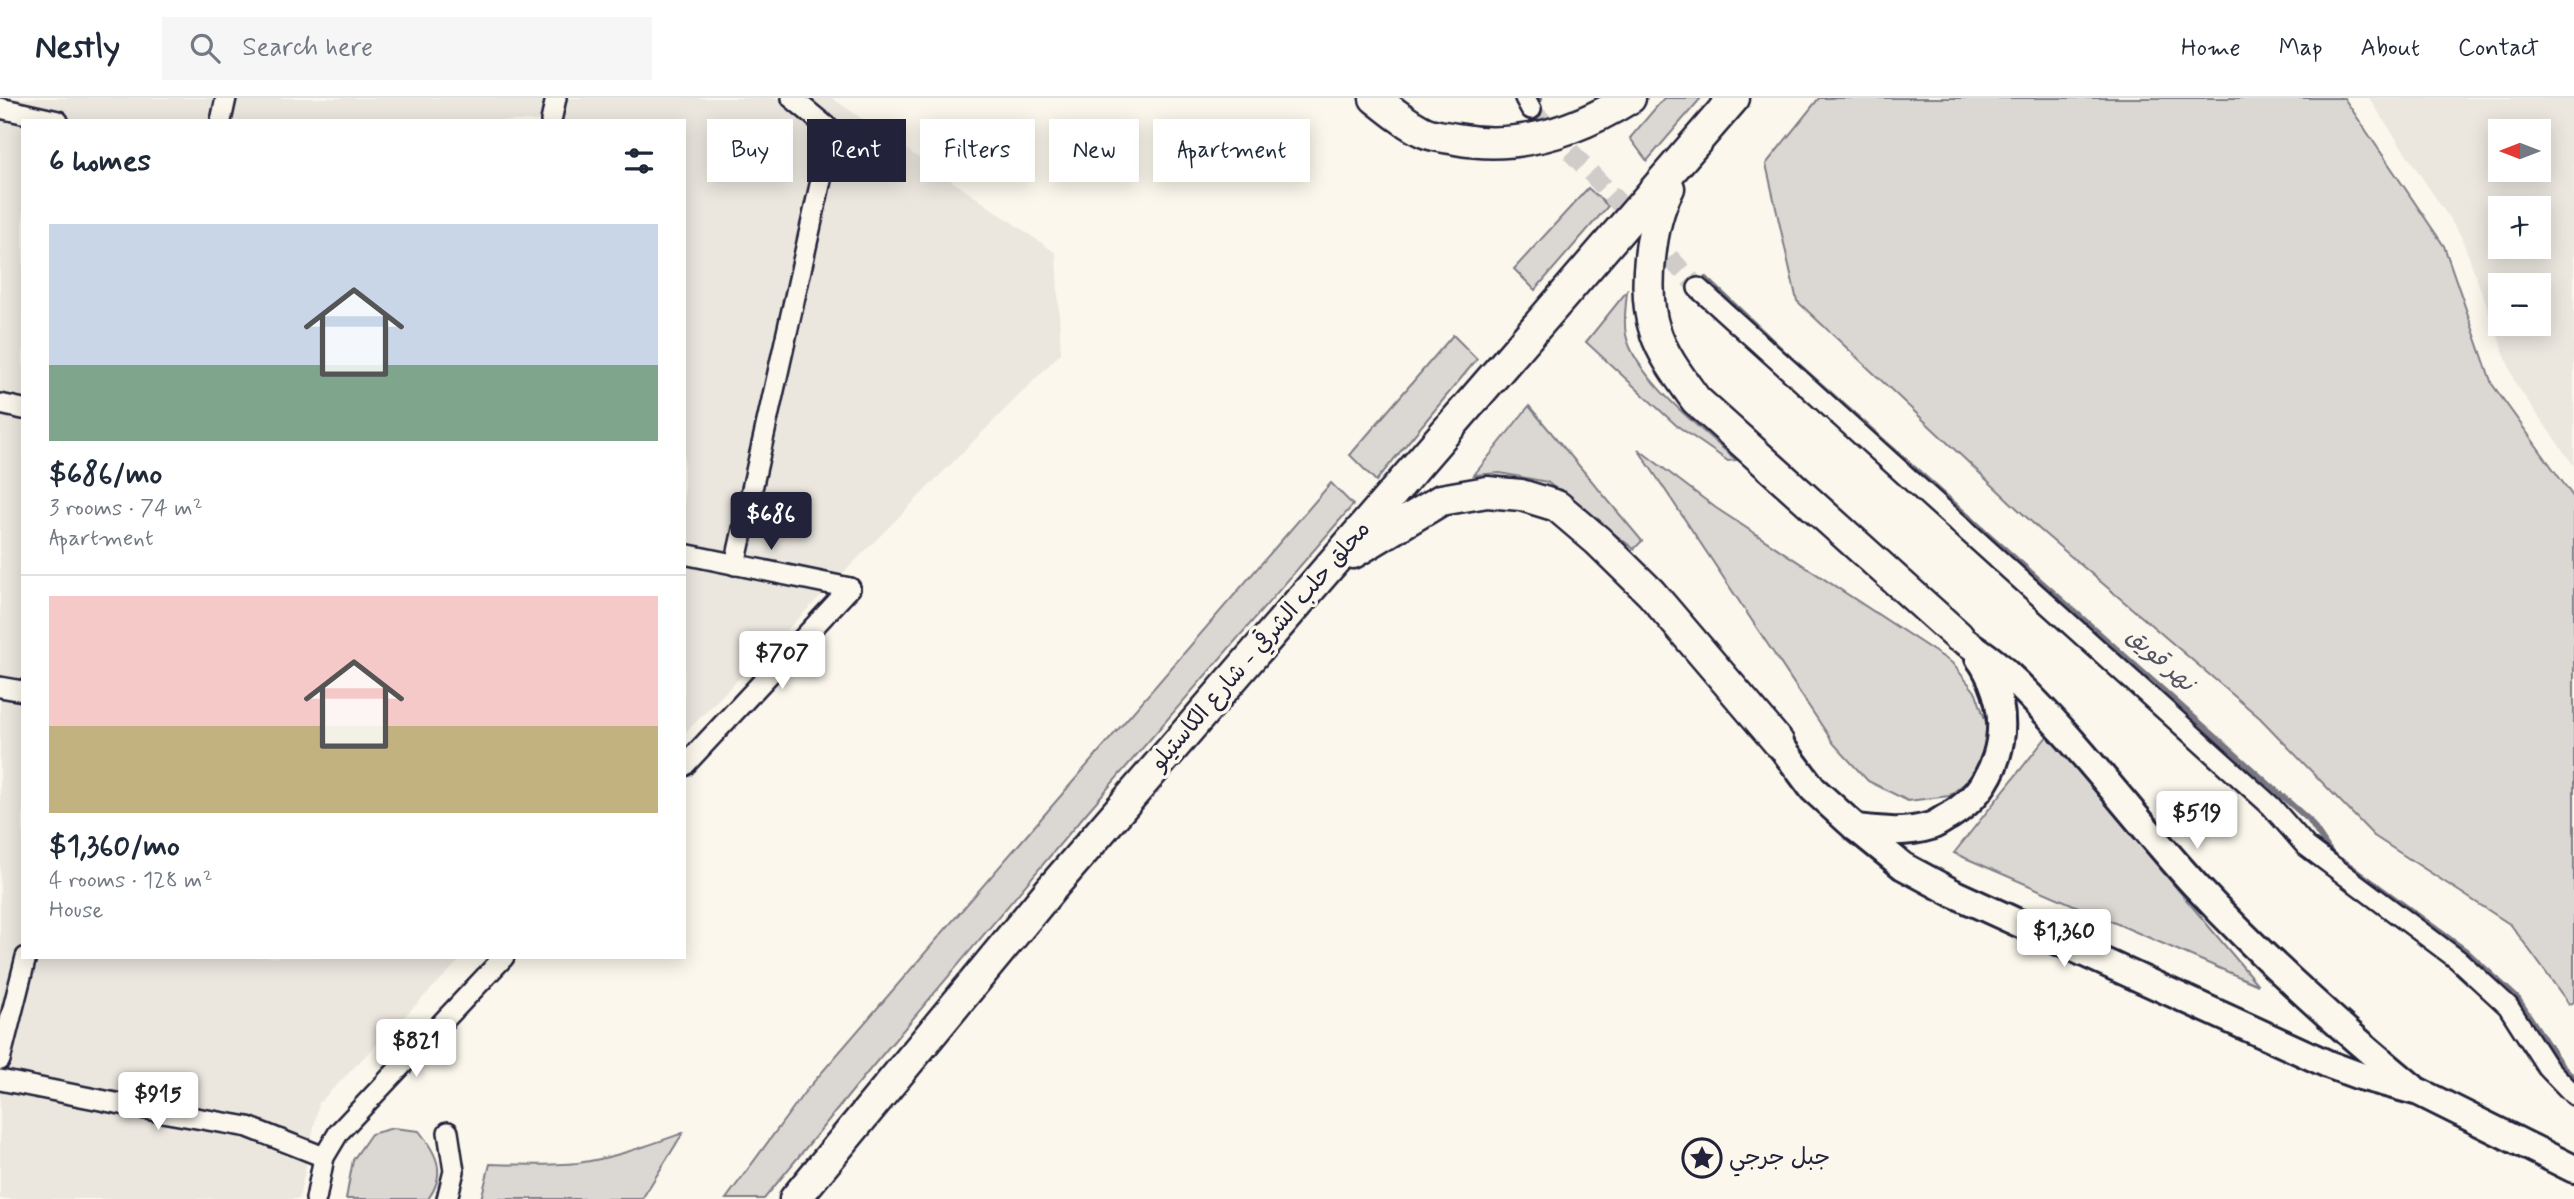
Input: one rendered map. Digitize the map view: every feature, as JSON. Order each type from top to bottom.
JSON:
[{"type":"highway","points":[[1375,98],[1426,133],[1476,143],[1525,142],[1578,126],[1630,98]]},
{"type":"highway","name":"محلق حلب الشرقي - شارع الكاستيلو","points":[[795,1199],[1051,889],[1734,98]]},
{"type":"highway","points":[[1690,151],[1664,196],[1653,228],[1648,298],[1655,331],[1671,364],[1696,400],[1958,636]]},
{"type":"highway","points":[[1329,568],[1441,500],[1487,492],[1521,495],[1557,506],[1598,541],[1651,593],[1778,742]]},
{"type":"main road","points":[[1855,827],[1895,833],[1933,826],[1966,806],[1990,776],[2002,739],[2000,700],[1985,664],[1958,636]]},
{"type":"main road","points":[[1958,636],[1998,666],[2034,701],[2152,837],[2239,931],[2286,977],[2419,1092]]},
{"type":"main road","points":[[1778,742],[1813,789],[1855,827],[1903,866],[1955,894],[2330,1065],[2419,1092],[2574,1169]]},
{"type":"street","points":[[221,119],[226,98]]},
{"type":"street","points":[[551,119],[556,98]]},
{"type":"street","points":[[735,565],[832,131],[792,98]]},
{"type":"street","points":[[0,108],[49,119]]},
{"type":"street","points":[[1698,288],[2272,806],[2306,845],[2457,959],[2508,1006],[2547,1067],[2574,1095]]},
{"type":"street","points":[[0,404],[21,409]]},
{"type":"street","points":[[686,554],[850,589],[686,764]]},
{"type":"street","points":[[0,687],[21,691]]},
{"type":"street","points":[[0,1060],[25,959]]},
{"type":"street","points":[[316,1199],[324,1157],[339,1132],[502,959]]},
{"type":"street","points":[[0,1080],[248,1127],[324,1157]]},
{"type":"street","points":[[447,1199],[454,1171],[448,1132]]},
{"type":"shaded area","points":[[0,98],[832,98],[862,119],[807,119],[807,182],[906,182],[906,149],[920,159],[920,182],[953,182],[1056,253],[1061,353],[686,732],[686,119],[21,119],[21,959],[461,959],[319,1103],[299,1199],[0,1199]]},
{"type":"shaded area","points":[[1664,98],[1701,98],[1647,161],[1630,138]]},
{"type":"shaded area","points":[[1819,98],[2344,98],[2444,246],[2492,384],[2574,498],[2574,1002],[2569,1004],[2511,925],[2374,836],[2260,718],[2039,529],[1797,301],[1766,164]]},
{"type":"shaded area","points":[[2369,98],[2574,98],[2574,466],[2515,383],[2498,336],[2551,336],[2551,273],[2488,273],[2488,310],[2461,236]]},
{"type":"shaded area","points":[[1588,188],[1608,206],[1535,290],[1514,269]]},
{"type":"shaded area","points":[[1627,291],[1626,335],[1642,369],[1672,403],[1736,460],[1728,461],[1676,425],[1586,342]]},
{"type":"shaded area","points":[[1453,335],[1477,359],[1376,481],[1350,455]]},
{"type":"shaded area","points":[[1529,406],[1642,541],[1634,549],[1547,482],[1500,473],[1474,475]]},
{"type":"shaded area","points":[[1638,449],[1716,508],[1952,663],[1976,693],[1990,734],[1976,774],[1949,796],[1908,801],[1868,781],[1834,744]]},
{"type":"shaded area","points":[[1331,483],[1353,505],[1088,811],[764,1199],[726,1199],[804,1093]]},
{"type":"shaded area","points":[[2048,735],[2258,985],[1954,853]]},
{"type":"shaded area","points":[[393,1128],[419,1131],[431,1148],[438,1172],[434,1190],[428,1199],[346,1199],[353,1160],[371,1134]]},
{"type":"shaded area","points":[[683,1133],[642,1199],[481,1199],[490,1164],[545,1165],[591,1161]]},
{"type":"waterway","name":"نهر قويق","points":[[1706,279],[1784,353],[2309,820],[2331,853]]},
{"type":"waterway","name":"نهر قويق","points":[[2343,861],[2466,951],[2518,999],[2559,1062],[2574,1078]]},
{"type":"tunnel","points":[[1531,109],[1698,288]]},
{"type":"place","name":"جبل جرجي","points":[[1702,1158]]}]
